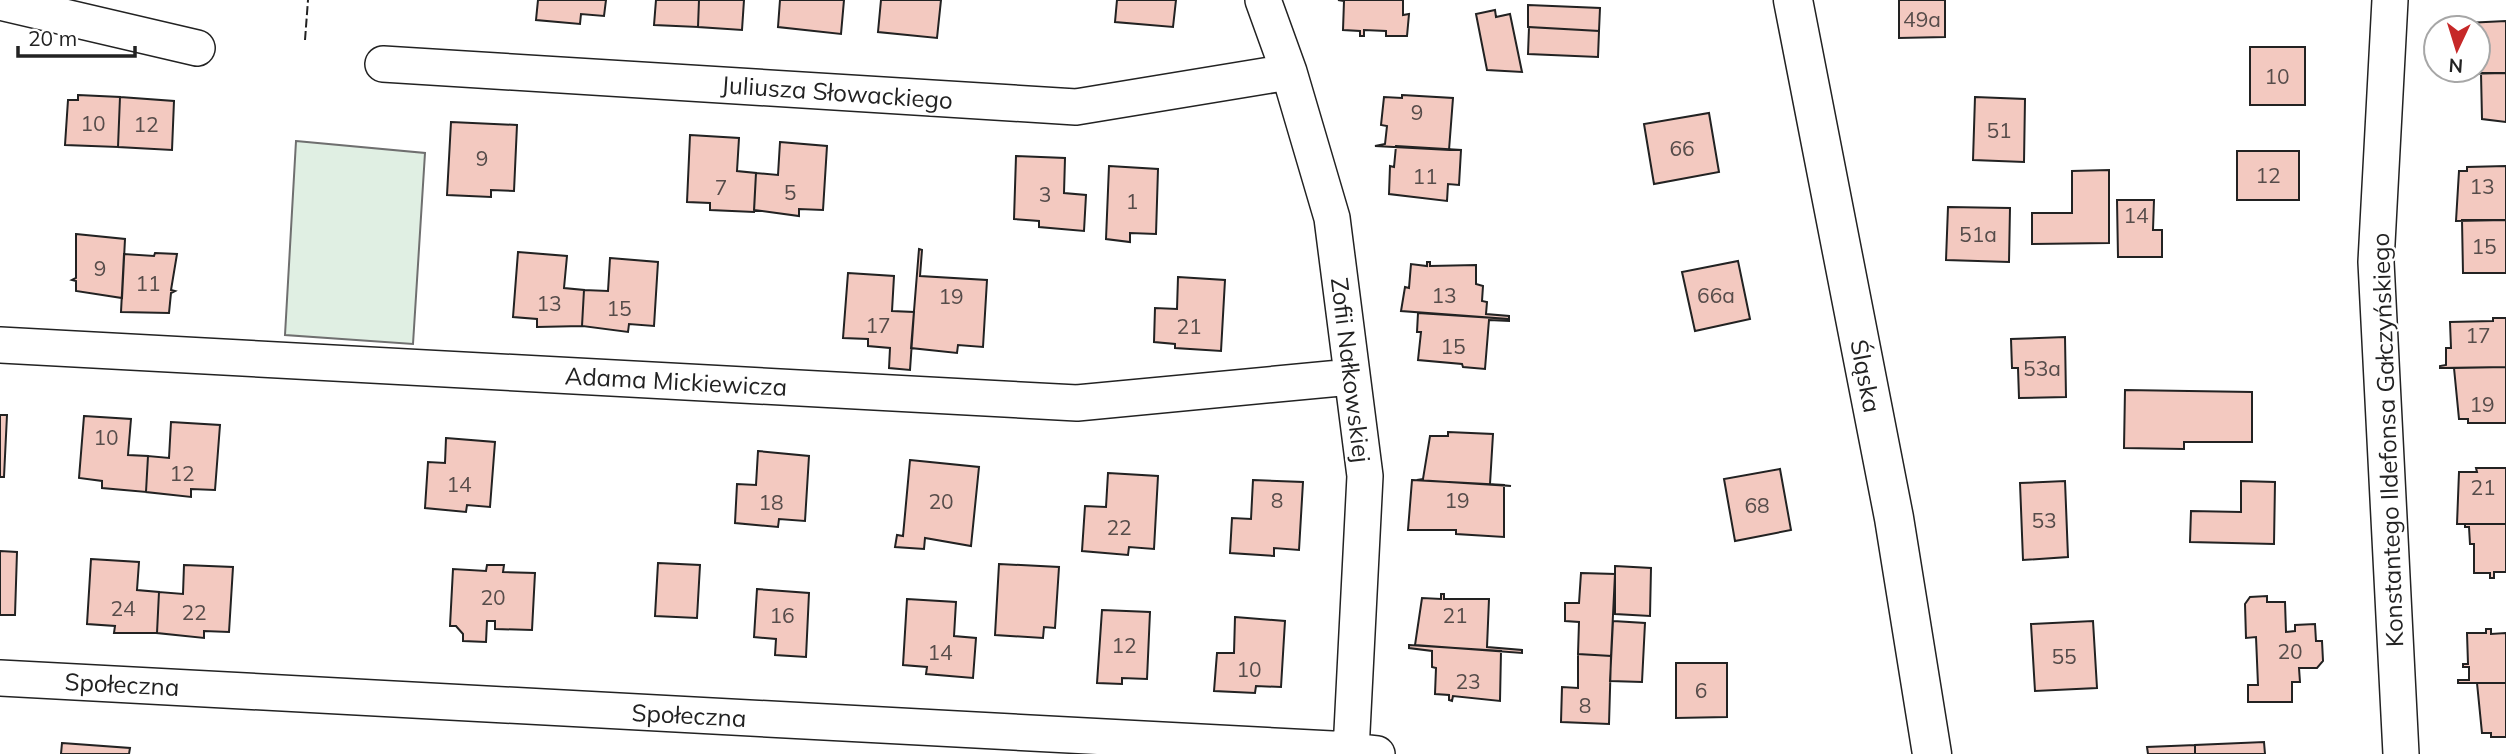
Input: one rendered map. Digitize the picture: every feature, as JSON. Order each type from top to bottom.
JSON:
[{"type":"street","name":"Zofii Nałkowskiej","points":[[1263,0],[1289,72],[1332,218],[1365,476],[1348,752]]},
{"type":"street","name":"Śląska","points":[[1793,0],[1894,518],[1932,754]]},
{"type":"street","name":"Konstantego Ildefonsa Gałczyńskiego","points":[[2390,0],[2376,262],[2401,754]]},
{"type":"street","points":[[0,2],[197,48]]},
{"type":"street","name":"Juliusza Słowackiego","points":[[383,64],[1076,107],[1289,72]]},
{"type":"street","name":"Adama Mickiewicza","points":[[0,345],[1077,403],[1351,377]]},
{"type":"street","name":"Społeczna","points":[[0,678],[1348,752]]},
{"type":"green space","points":[[296,141],[425,153],[413,344],[285,335]]},
{"type":"building","points":[[538,0],[606,0],[604,16],[581,14],[580,24],[536,20]]},
{"type":"building","points":[[656,0],[699,0],[698,27],[654,25]]},
{"type":"building","points":[[699,0],[744,0],[742,30],[698,27]]},
{"type":"building","points":[[780,0],[844,0],[841,34],[778,27]]},
{"type":"building","points":[[881,0],[941,0],[937,38],[878,32]]},
{"type":"building","points":[[1117,0],[1176,0],[1173,27],[1115,22]]},
{"type":"building","points":[[1338,0],[1403,0],[1403,15],[1409,14],[1407,36],[1386,36],[1386,31],[1364,30],[1364,36],[1360,36],[1360,31],[1343,30],[1344,1]]},
{"type":"building","points":[[1899,0],[1945,0],[1945,37],[1899,38]]},
{"type":"building","points":[[1528,5],[1600,8],[1599,31],[1528,27]]},
{"type":"building","points":[[1495,10],[1496,17],[1510,14],[1522,72],[1487,70],[1476,14]]},
{"type":"building","points":[[2506,21],[2506,73],[2492,73],[2492,22]]},
{"type":"building","points":[[1529,27],[1599,31],[1598,57],[1528,54]]},
{"type":"building","points":[[2250,47],[2305,47],[2305,105],[2250,105]]},
{"type":"building","points":[[2492,73],[2506,73],[2506,122],[2482,119],[2481,84],[2492,84]]},
{"type":"building","points":[[78,95],[120,97],[118,147],[65,145],[68,100],[78,100]]},
{"type":"building","points":[[1402,95],[1453,98],[1449,150],[1375,146],[1385,144],[1387,126],[1381,125],[1384,97],[1402,98]]},
{"type":"building","points":[[120,97],[174,101],[172,150],[118,147]]},
{"type":"building","points":[[1975,97],[2025,99],[2024,162],[1973,160]]},
{"type":"building","points":[[1709,113],[1719,172],[1654,184],[1644,124]]},
{"type":"building","points":[[451,122],[517,125],[514,191],[491,190],[491,197],[447,195]]},
{"type":"building","points":[[690,135],[739,138],[737,171],[756,173],[754,212],[710,210],[710,203],[687,202]]},
{"type":"building","points":[[780,142],[827,146],[823,210],[799,209],[799,216],[754,210],[756,173],[778,175]]},
{"type":"building","points":[[1396,146],[1461,150],[1459,185],[1448,184],[1447,201],[1389,194],[1390,166],[1394,167]]},
{"type":"building","points":[[2237,151],[2299,151],[2299,200],[2237,200]]},
{"type":"building","points":[[1016,156],[1065,158],[1064,193],[1086,195],[1084,231],[1039,227],[1039,221],[1014,219]]},
{"type":"building","points":[[1109,166],[1158,169],[1156,234],[1130,233],[1130,242],[1106,239]]},
{"type":"building","points":[[2506,166],[2506,220],[2456,221],[2459,171],[2467,171],[2467,167]]},
{"type":"building","points":[[2109,170],[2109,243],[2032,244],[2032,213],[2072,213],[2072,171]]},
{"type":"building","points":[[2117,200],[2154,200],[2153,230],[2162,230],[2162,257],[2118,257]]},
{"type":"building","points":[[1948,207],[2010,208],[2009,262],[1946,260]]},
{"type":"building","points":[[2462,220],[2506,220],[2506,273],[2463,273]]},
{"type":"building","points":[[76,234],[125,239],[122,298],[76,291],[76,281],[72,280],[76,278]]},
{"type":"building","points":[[919,249],[922,250],[920,276],[987,280],[983,347],[958,345],[957,353],[911,348]]},
{"type":"building","points":[[518,252],[567,256],[564,288],[584,290],[582,326],[537,327],[537,319],[513,317]]},
{"type":"building","points":[[155,253],[177,254],[171,290],[175,291],[171,293],[169,313],[121,312],[124,254],[154,256]]},
{"type":"building","points":[[610,258],[658,262],[654,326],[629,324],[628,332],[582,326],[584,290],[608,291]]},
{"type":"building","points":[[1738,261],[1750,319],[1695,331],[1682,272]]},
{"type":"building","points":[[1427,262],[1430,262],[1430,266],[1476,265],[1476,284],[1483,286],[1482,301],[1487,302],[1486,314],[1509,316],[1509,319],[1401,311],[1405,287],[1409,288],[1411,264],[1427,266]]},
{"type":"building","points":[[848,273],[894,276],[892,311],[914,312],[910,370],[889,368],[890,348],[868,346],[868,339],[843,338]]},
{"type":"building","points":[[1178,277],[1225,280],[1221,351],[1175,348],[1175,344],[1154,342],[1155,308],[1177,309]]},
{"type":"building","points":[[1418,313],[1509,321],[1489,320],[1485,369],[1418,360],[1421,332],[1417,332]]},
{"type":"building","points":[[2493,318],[2506,318],[2506,367],[2440,368],[2446,365],[2446,348],[2451,348],[2450,322],[2493,321]]},
{"type":"building","points":[[2065,337],[2066,397],[2019,398],[2018,368],[2012,368],[2011,339]]},
{"type":"building","points":[[2506,367],[2506,423],[2468,423],[2468,419],[2459,419],[2454,368]]},
{"type":"building","points":[[2125,390],[2252,392],[2252,442],[2184,442],[2184,449],[2124,448]]},
{"type":"building","points":[[0,415],[7,415],[4,477],[0,477]]},
{"type":"building","points":[[84,416],[131,419],[128,455],[148,456],[146,492],[102,488],[102,481],[79,478]]},
{"type":"building","points":[[171,422],[220,425],[215,490],[191,489],[191,497],[146,492],[148,456],[169,458]]},
{"type":"building","points":[[1448,432],[1493,434],[1490,484],[1511,486],[1417,480],[1423,479],[1430,436],[1448,436]]},
{"type":"building","points":[[446,438],[495,442],[490,507],[467,505],[466,512],[425,508],[428,462],[445,463]]},
{"type":"building","points":[[758,451],[809,456],[805,521],[779,519],[778,527],[735,523],[737,484],[756,485]]},
{"type":"building","points":[[910,460],[979,467],[971,546],[925,538],[924,549],[895,547],[897,535],[903,536]]},
{"type":"building","points":[[2476,468],[2506,468],[2506,524],[2457,524],[2459,472],[2477,472]]},
{"type":"building","points":[[1780,469],[1791,530],[1735,541],[1724,479]]},
{"type":"building","points":[[1108,473],[1158,476],[1154,549],[1129,547],[1128,555],[1082,551],[1085,506],[1106,507]]},
{"type":"building","points":[[1253,480],[1303,482],[1299,550],[1274,548],[1274,556],[1230,553],[1232,518],[1251,519]]},
{"type":"building","points":[[1412,480],[1504,485],[1504,537],[1456,534],[1456,530],[1408,530]]},
{"type":"building","points":[[2065,481],[2068,557],[2023,560],[2020,483]]},
{"type":"building","points":[[2241,481],[2275,482],[2274,544],[2190,542],[2191,511],[2241,512]]},
{"type":"building","points":[[2465,524],[2506,524],[2506,572],[2494,572],[2494,578],[2490,578],[2490,573],[2474,573],[2474,544],[2470,544],[2469,527],[2465,527]]},
{"type":"building","points":[[0,551],[17,552],[15,615],[0,615]]},
{"type":"building","points":[[91,559],[139,562],[137,590],[159,592],[157,633],[114,633],[115,626],[87,624]]},
{"type":"building","points":[[658,563],[700,565],[697,618],[655,616]]},
{"type":"building","points":[[999,564],[1059,567],[1055,628],[1044,627],[1043,638],[995,635]]},
{"type":"building","points":[[184,565],[233,567],[229,632],[204,631],[204,638],[157,633],[159,592],[183,594]]},
{"type":"building","points":[[487,565],[504,565],[503,572],[535,573],[532,630],[495,629],[495,621],[487,621],[486,642],[463,641],[463,634],[456,626],[450,626],[453,569],[486,571]]},
{"type":"building","points":[[1615,566],[1651,568],[1650,616],[1615,614]]},
{"type":"building","points":[[1581,573],[1615,574],[1611,656],[1578,654],[1579,622],[1565,621],[1565,603],[1579,603]]},
{"type":"building","points":[[757,589],[809,593],[806,657],[775,655],[776,639],[754,637]]},
{"type":"building","points":[[1441,594],[1444,594],[1444,599],[1489,599],[1487,647],[1522,650],[1522,653],[1415,645],[1422,598],[1441,599]]},
{"type":"building","points":[[2267,596],[2267,602],[2285,602],[2286,632],[2295,631],[2295,625],[2315,624],[2316,641],[2322,641],[2323,661],[2317,668],[2299,668],[2300,682],[2292,682],[2292,702],[2248,702],[2248,685],[2258,685],[2256,637],[2246,638],[2245,604],[2250,597]]},
{"type":"building","points":[[907,599],[956,602],[954,636],[976,638],[973,678],[926,674],[927,667],[903,665]]},
{"type":"building","points":[[1102,610],[1150,612],[1147,679],[1122,678],[1122,684],[1097,683]]},
{"type":"building","points":[[1235,617],[1285,621],[1281,687],[1256,686],[1255,693],[1214,691],[1217,653],[1234,653]]},
{"type":"building","points":[[1613,621],[1645,623],[1642,682],[1610,681]]},
{"type":"building","points":[[2093,621],[2097,688],[2035,691],[2031,624]]},
{"type":"building","points":[[2486,629],[2491,629],[2491,634],[2506,633],[2506,683],[2458,683],[2458,680],[2469,680],[2469,667],[2463,667],[2463,664],[2468,664],[2467,633],[2486,633]]},
{"type":"building","points":[[1409,645],[1501,651],[1500,701],[1453,696],[1452,701],[1449,700],[1449,695],[1435,694],[1436,668],[1432,667],[1432,651],[1409,648]]},
{"type":"building","points":[[1578,654],[1611,656],[1609,724],[1561,722],[1562,687],[1578,688]]},
{"type":"building","points":[[1676,663],[1727,663],[1727,717],[1676,718]]},
{"type":"building","points":[[2477,683],[2506,683],[2506,737],[2491,737],[2491,733],[2482,733]]},
{"type":"building","points":[[2264,742],[2265,754],[2195,754],[2195,745]]},
{"type":"building","points":[[62,743],[130,748],[129,754],[61,754]]},
{"type":"building","points":[[2195,745],[2195,754],[2148,754],[2147,747]]},
{"type":"fence","points":[[305,40],[308,0]]}]
